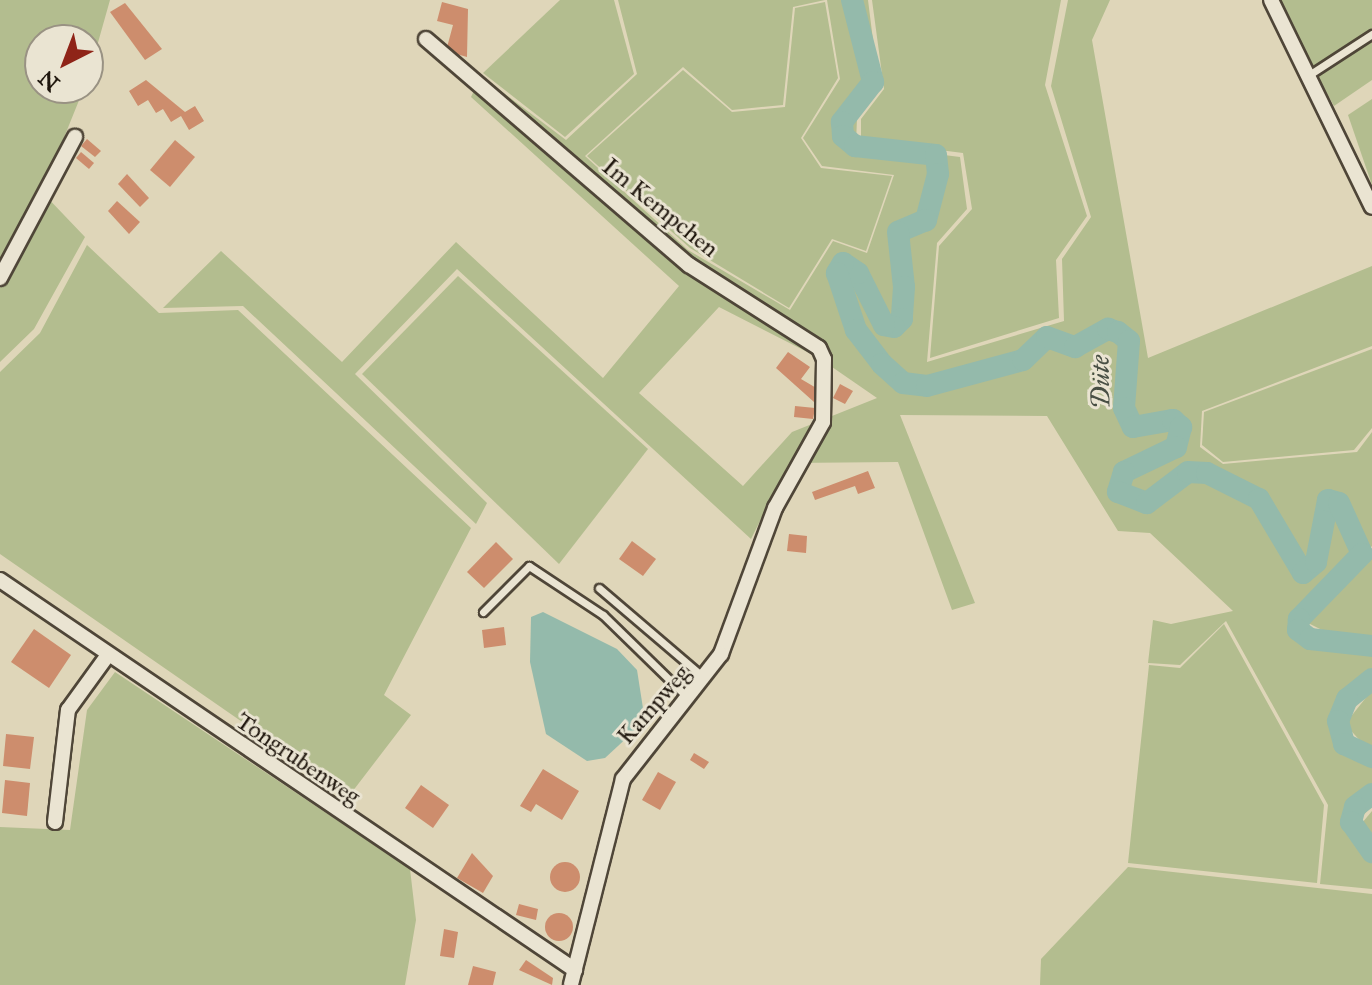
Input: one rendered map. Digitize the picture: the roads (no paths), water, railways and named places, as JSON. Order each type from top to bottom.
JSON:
[{"type":"street","points":[[1271,0],[1312,73],[1372,207]]},
{"type":"street","name":"Im Kempchen","points":[[426,39],[689,265],[819,348],[827,395],[823,422]]},
{"type":"street","points":[[0,278],[75,137]]},
{"type":"street","name":"Kampweg","points":[[571,985],[623,779],[707,680],[775,508],[823,422]]},
{"type":"street","name":"Tongrubenweg","points":[[0,580],[575,970]]},
{"type":"street","points":[[55,822],[68,710],[108,655]]},
{"type":"lane","points":[[1312,73],[1372,34]]},
{"type":"lane","points":[[483,612],[529,566],[603,615],[690,700]]},
{"type":"lane","points":[[599,588],[707,680]]},
{"type":"waterway","name":"Düte","points":[[852,0],[873,82],[842,122],[843,136],[855,146],[936,155],[938,174],[926,220],[898,232],[904,287],[902,319],[894,327],[884,325],[858,273],[843,263],[837,273],[856,330],[882,364],[903,383],[927,386],[1023,360],[1047,337],[1075,347],[1108,329],[1118,332],[1129,341],[1124,408],[1133,427],[1173,420],[1181,427],[1176,447],[1124,472],[1118,492],[1147,503],[1188,472],[1207,473],[1259,499],[1303,573],[1316,562],[1328,500],[1339,503],[1362,554],[1299,619],[1298,630],[1310,639],[1372,646]]},
{"type":"waterway","name":"Düte","points":[[1372,679],[1347,699],[1338,721],[1344,744],[1372,757]]},
{"type":"waterway","name":"Düte","points":[[1372,794],[1355,807],[1351,822],[1372,852]]}]
